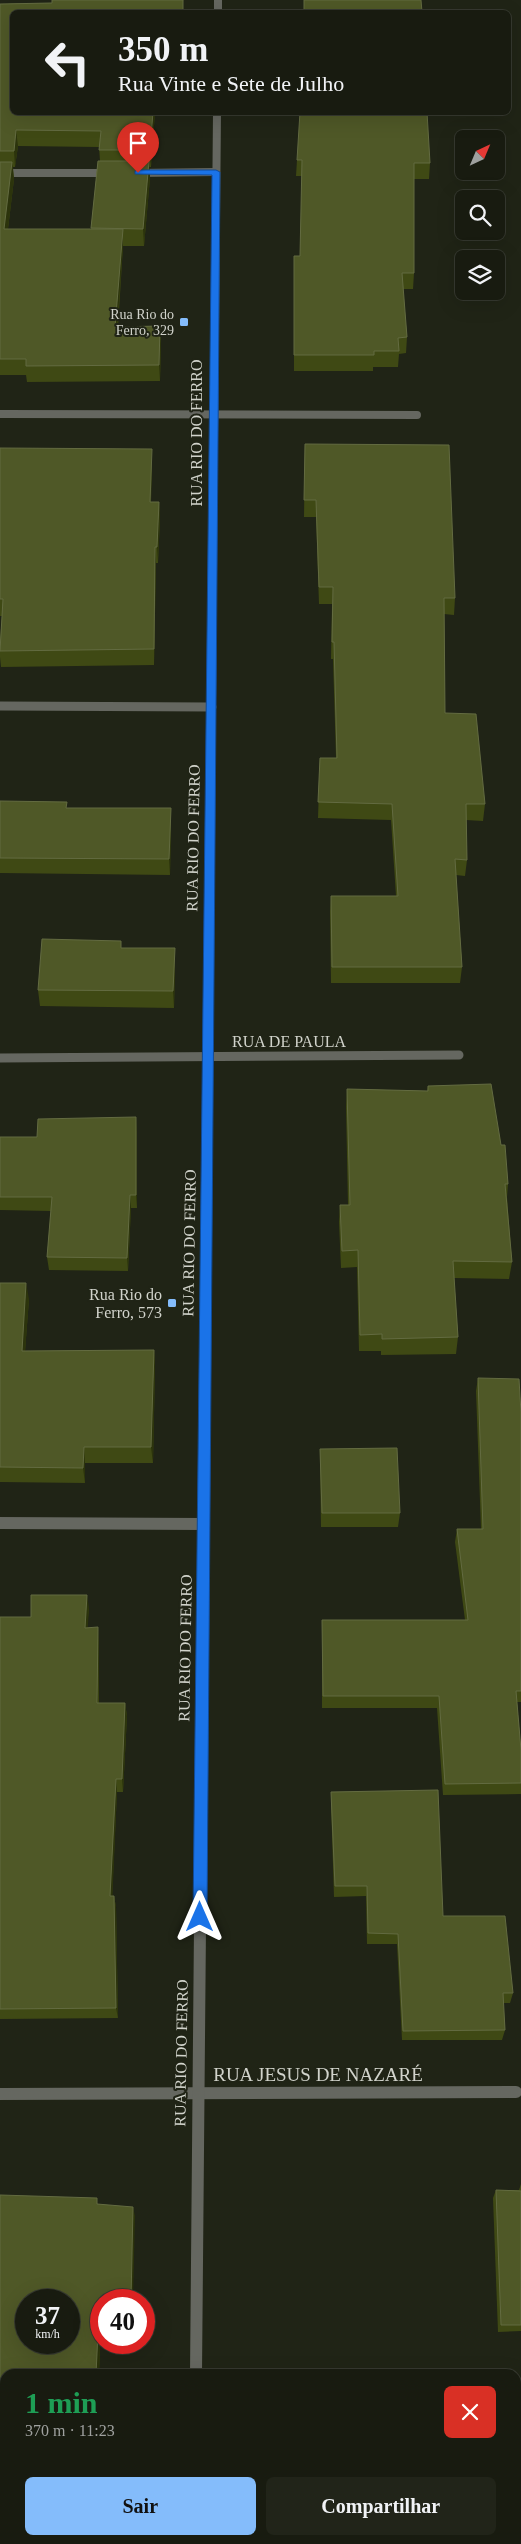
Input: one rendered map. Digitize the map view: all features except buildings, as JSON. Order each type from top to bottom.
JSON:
[{"type":"street","name":"RUA RIO DO FERRO","points":[[196,2369],[217,115]]},
{"type":"street","points":[[128,173],[216,172]]},
{"type":"street","points":[[0,173],[118,173]]},
{"type":"street","points":[[0,414],[416,415]]},
{"type":"street","points":[[0,706],[212,707]]},
{"type":"street","name":"RUA DE PAULA","points":[[0,1058],[458,1055]]},
{"type":"street","points":[[0,1523],[204,1524]]},
{"type":"street","name":"RUA JESUS DE NAZARÉ","points":[[0,2094],[516,2092]]},
{"type":"place","name":"Rua Rio do Ferro, 329","points":[[184,322]]},
{"type":"place","name":"Rua Rio do Ferro, 573","points":[[172,1303]]},
{"type":"route","points":[[138,173],[216,172],[200,1917]]}]
